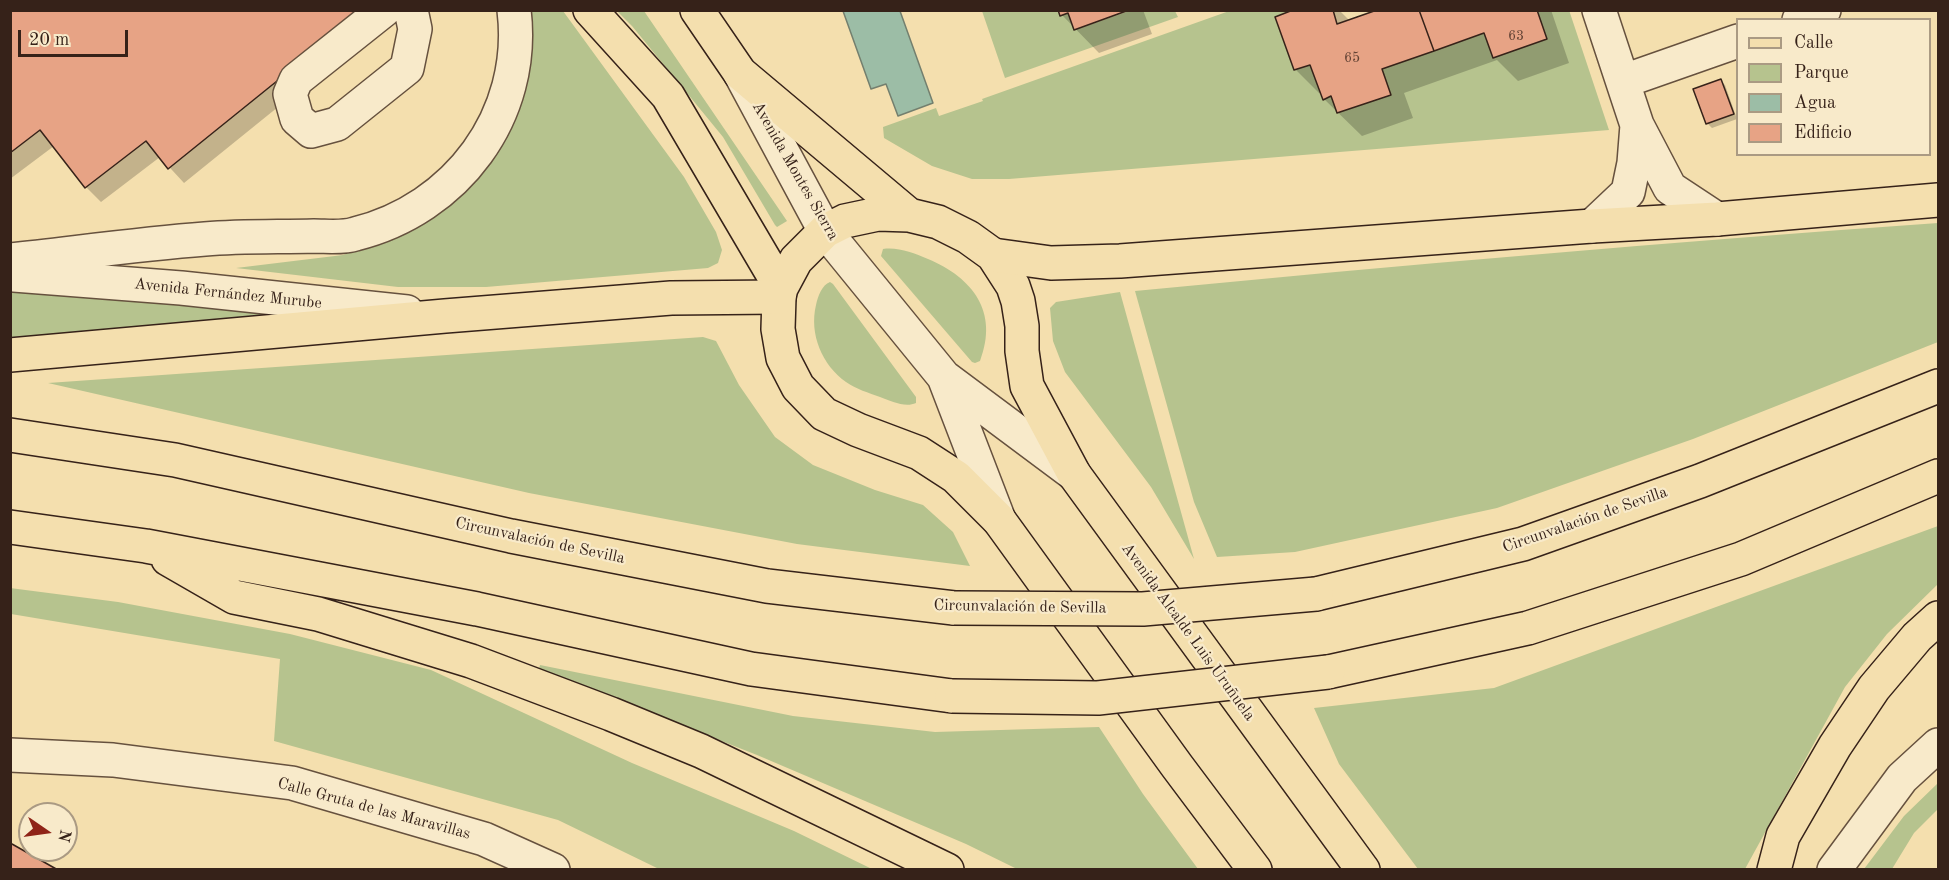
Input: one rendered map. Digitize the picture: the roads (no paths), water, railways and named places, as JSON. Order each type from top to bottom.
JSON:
[{"type":"main road","points":[[590,10],[668,96],[780,293]]},
{"type":"main road","name":"Avenida Montes Sierra","points":[[697,10],[740,73],[909,215]]},
{"type":"main road","points":[[1255,870],[999,520],[956,477],[920,453],[858,430],[824,414],[798,387],[783,358],[778,329],[780,293],[796,260],[825,231],[845,221],[878,214],[909,215],[938,222],[968,237],[993,255],[1051,263],[1120,261],[1717,219],[1938,200]]},
{"type":"main road","name":"Avenida Alcalde Luis Uruñuela","points":[[993,255],[1013,286],[1018,301],[1027,386],[1074,474],[1362,870]]},
{"type":"main road","points":[[10,355],[445,316],[671,298],[780,293]]},
{"type":"main road","name":"Circunvalación de Sevilla","points":[[10,435],[175,460],[511,536],[767,586],[954,608],[1143,609],[1316,594],[1523,544],[1700,481],[1938,386]]},
{"type":"main road","points":[[10,527],[146,546],[477,609],[751,669],[952,696],[1098,698],[1328,672],[1528,628],[1741,559],[1938,476]]},
{"type":"main road","points":[[146,546],[234,597],[318,614],[471,661],[641,726],[701,751],[947,870]]},
{"type":"main road","points":[[1764,870],[1835,746],[1874,688],[1917,637],[1938,618]]},
{"type":"main road","points":[[1774,870],[1783,836]]},
{"type":"street","points":[[384,10],[296,80],[290,94],[297,119],[311,131],[337,124],[407,68],[415,29],[411,10]]},
{"type":"street","points":[[10,260],[207,239],[353,235],[398,220],[441,193],[476,157],[498,117],[508,88],[514,60],[516,26],[514,10]]},
{"type":"street","points":[[1599,10],[1637,125],[1670,188],[1717,219]]},
{"type":"street","points":[[1803,18],[1824,10]]},
{"type":"street","points":[[1624,81],[1736,41]]},
{"type":"street","name":"Avenida Montes Sierra","points":[[740,73],[825,231],[944,377]]},
{"type":"street","points":[[1592,226],[1628,192],[1634,163],[1637,125]]},
{"type":"street","name":"Avenida Fernández Murube","points":[[10,275],[181,288],[445,316]]},
{"type":"street","points":[[944,377],[1074,474]]},
{"type":"street","points":[[944,377],[999,520]]},
{"type":"street","points":[[1834,870],[1902,778],[1938,745]]},
{"type":"street","name":"Calle Gruta de las Maravillas","points":[[10,755],[113,760],[292,783],[484,839],[553,870]]},
{"type":"water","points":[[843,11],[900,11],[933,103],[898,116],[886,84],[871,89]]}]
